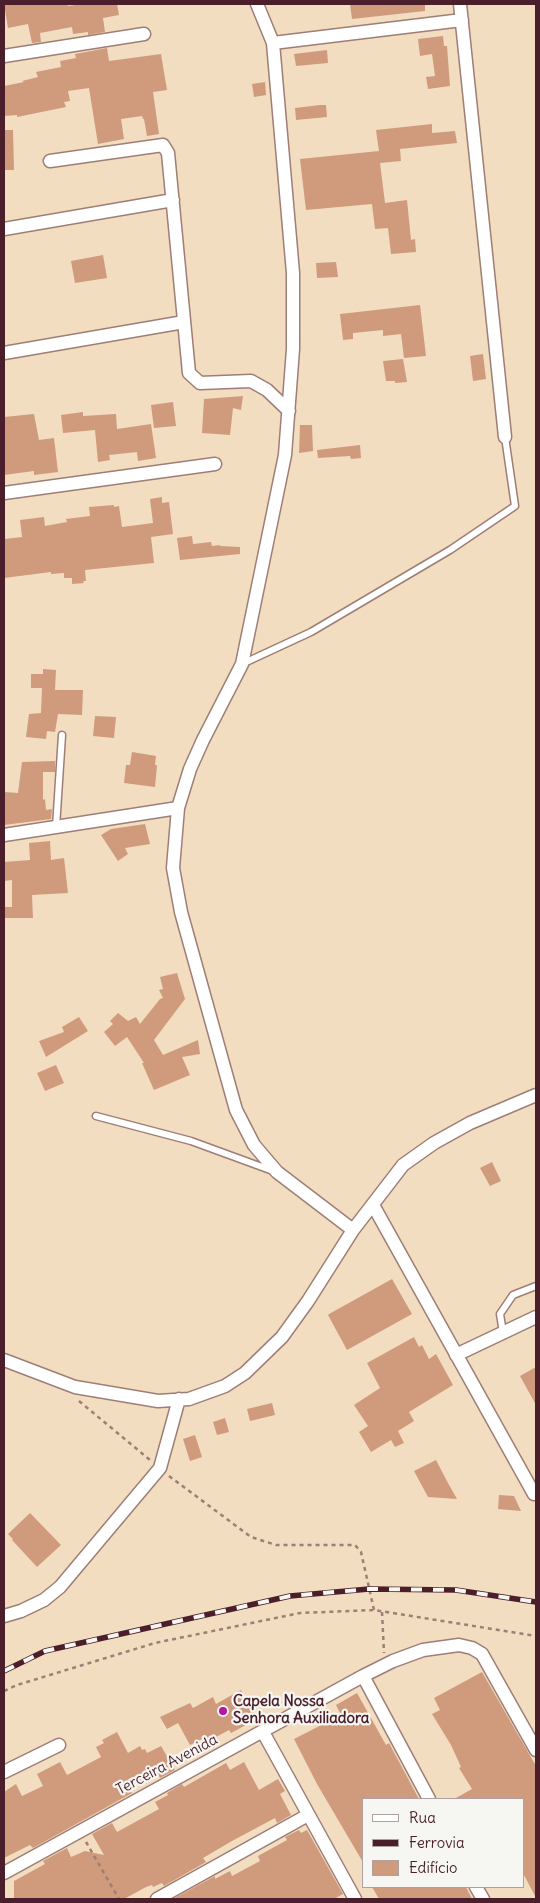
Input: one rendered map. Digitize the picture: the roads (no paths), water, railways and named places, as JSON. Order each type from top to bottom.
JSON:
[{"type":"street","points":[[257,4],[273,43],[293,273],[293,349],[286,455],[242,664],[190,769],[178,808],[173,868],[181,912],[236,1110],[254,1145],[277,1172],[353,1230]]},
{"type":"street","points":[[460,4],[505,437]]},
{"type":"street","points":[[273,43],[462,20]]},
{"type":"street","points":[[4,56],[144,34]]},
{"type":"street","points":[[50,161],[163,145],[168,153],[189,373],[200,383],[251,381],[267,390],[289,411]]},
{"type":"street","points":[[4,229],[173,200]]},
{"type":"street","points":[[4,352],[184,322]]},
{"type":"street","points":[[4,494],[216,464]]},
{"type":"street","points":[[4,835],[178,808]]},
{"type":"street","points":[[4,1360],[87,1390],[158,1401],[189,1399],[225,1386],[245,1373],[282,1338],[353,1230],[403,1165],[434,1143],[470,1123],[536,1095]]},
{"type":"street","points":[[373,1206],[534,1494]]},
{"type":"street","points":[[456,1355],[536,1317]]},
{"type":"street","points":[[4,1616],[21,1611],[44,1600],[60,1586],[160,1468],[179,1399]]},
{"type":"street","name":"Terceira Avenida","points":[[4,1872],[363,1676],[386,1664],[423,1650],[459,1645],[472,1648],[482,1654],[536,1750]]},
{"type":"street","points":[[363,1676],[428,1798]]},
{"type":"street","points":[[263,1732],[352,1898]]},
{"type":"street","points":[[4,1772],[59,1745]]},
{"type":"street","points":[[157,1899],[308,1815]]},
{"type":"street","points":[[477,1888],[483,1899]]},
{"type":"lane","points":[[242,664],[311,632],[450,550],[515,506],[505,437]]},
{"type":"lane","points":[[56,827],[62,735]]},
{"type":"lane","points":[[96,1116],[191,1141],[277,1172]]},
{"type":"lane","points":[[503,1332],[500,1314],[513,1294],[536,1286]]},
{"type":"railway","points":[[4,1671],[45,1651],[290,1596],[369,1589],[456,1590],[536,1602]]},
{"type":"place","name":"Capela Nossa Senhora Auxiliadora","points":[[223,1711]]}]
